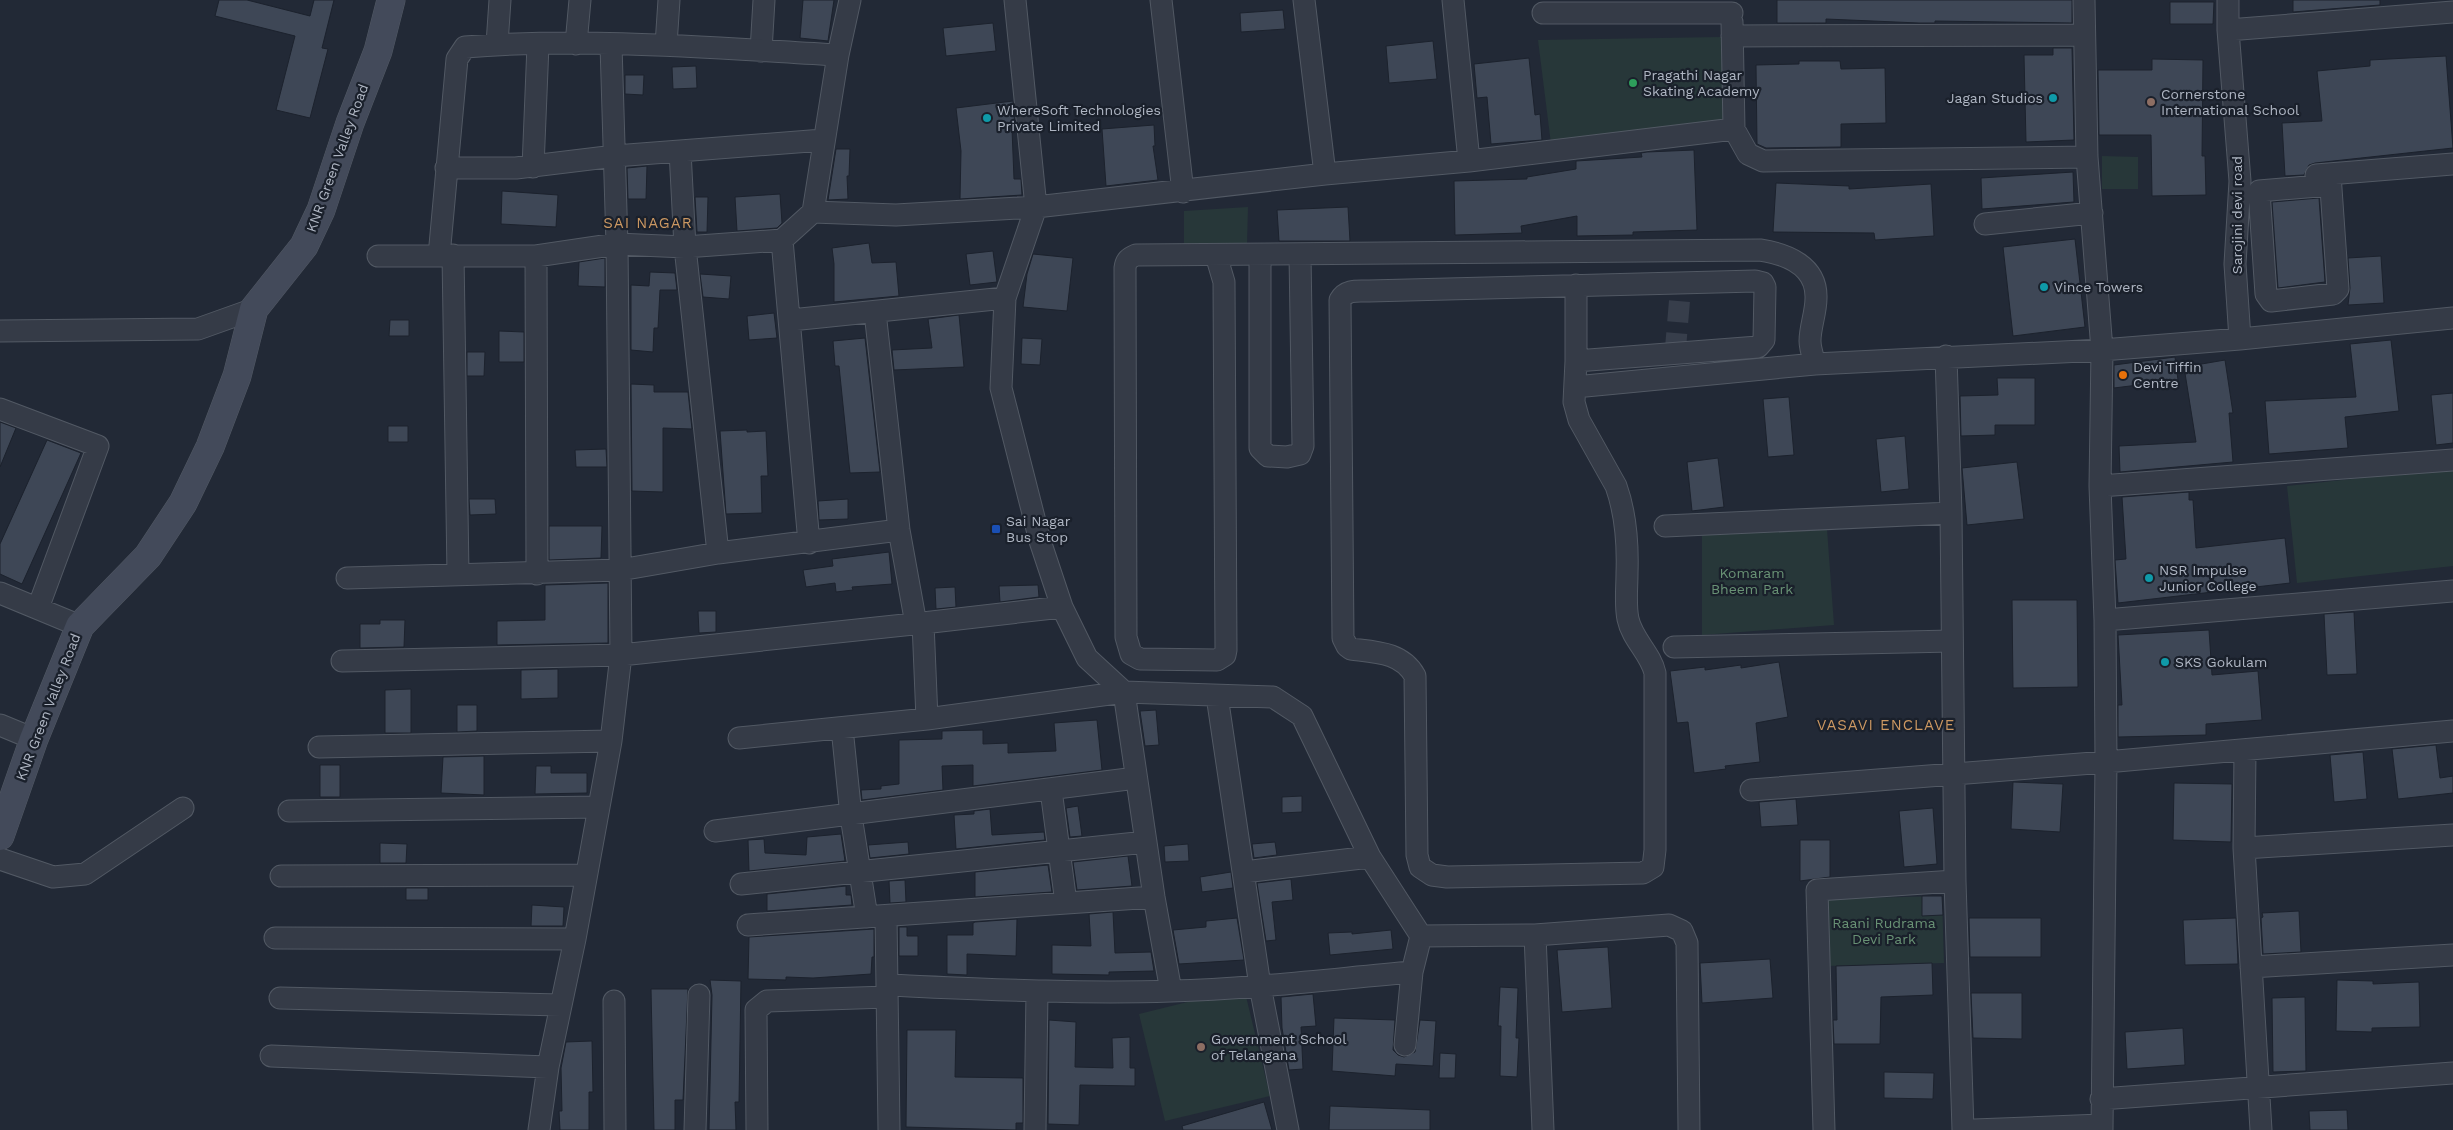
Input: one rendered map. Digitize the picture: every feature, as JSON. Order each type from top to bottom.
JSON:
[{"type":"street","name":"KNR Green Valley Road","points":[[0,836],[34,738],[80,626],[148,556],[183,503],[210,447],[234,385],[254,309],[304,246],[321,210],[350,123],[378,51],[392,0]]},
{"type":"street","points":[[497,44],[500,0]]},
{"type":"street","points":[[576,44],[580,0]]},
{"type":"street","points":[[666,45],[669,0]]},
{"type":"street","points":[[761,51],[764,0]]},
{"type":"street","points":[[378,256],[536,256],[617,244],[685,246],[782,240],[812,212],[838,55],[850,0]]},
{"type":"street","points":[[1015,0],[1036,207],[1005,298],[1001,388],[1040,541],[1062,607],[1087,658],[1124,692],[1154,897],[1170,991]]},
{"type":"street","points":[[1160,0],[1183,192]]},
{"type":"street","points":[[1304,0],[1325,174]]},
{"type":"street","points":[[1453,0],[1468,161]]},
{"type":"street","points":[[1974,1130],[2101,1127],[2106,762],[2105,620],[2100,486],[2102,350],[2087,157],[2084,0]]},
{"type":"street","name":"Sarojini devi road","points":[[2228,0],[2228,30],[2246,190],[2235,264],[2240,340]]},
{"type":"street","points":[[1543,13],[1732,6],[1734,130],[1748,154],[1763,161],[2087,157]]},
{"type":"street","points":[[2228,30],[2453,12]]},
{"type":"street","points":[[1732,36],[2084,35]]},
{"type":"street","points":[[458,574],[446,256],[446,168],[457,59],[465,47],[497,44],[666,45],[838,55]]},
{"type":"street","points":[[533,167],[538,45]]},
{"type":"street","points":[[539,1130],[548,1067],[575,940],[585,875],[611,741],[621,655],[617,244],[611,45]]},
{"type":"street","points":[[812,212],[896,215],[1036,207],[1183,192],[1325,174],[1468,161],[1734,130]]},
{"type":"street","points":[[446,168],[533,167],[615,156],[823,140]]},
{"type":"street","points":[[680,151],[685,246],[718,552]]},
{"type":"street","points":[[2330,179],[2338,289],[2333,294],[2276,301],[2268,298],[2246,190],[2330,179],[2453,164]]},
{"type":"street","points":[[1985,224],[2092,212]]},
{"type":"street","points":[[782,240],[791,320],[809,542]]},
{"type":"street","points":[[1221,255],[1224,282],[1225,655],[1217,660],[1140,659],[1131,654],[1126,637],[1126,261],[1136,255],[1760,250],[1776,252],[1787,256],[1807,270],[1812,276],[1816,288],[1816,299],[1809,343],[1815,364]]},
{"type":"street","points":[[1681,283],[1682,251]]},
{"type":"street","points":[[1260,255],[1260,448],[1268,456],[1287,457],[1300,454],[1302,446],[1300,255]]},
{"type":"street","points":[[536,256],[536,574]]},
{"type":"street","points":[[1576,285],[1574,402],[1578,420],[1620,496],[1628,548],[1628,620],[1633,634],[1654,667],[1655,673],[1655,850],[1653,867],[1643,873],[1447,877],[1432,875],[1424,872],[1418,863],[1414,676],[1409,667],[1391,655],[1351,648],[1346,646],[1343,638],[1340,300],[1351,291],[1576,285],[1755,281],[1763,283],[1766,334],[1758,347],[1576,362]]},
{"type":"street","points":[[791,320],[1005,298]]},
{"type":"street","points":[[0,331],[198,330],[254,309]]},
{"type":"street","points":[[875,312],[899,530],[919,623],[927,718]]},
{"type":"street","points":[[1575,387],[1815,364],[1946,356],[2102,350],[2240,340],[2453,318]]},
{"type":"street","points":[[1675,354],[1678,378]]},
{"type":"street","points":[[1946,356],[1951,513],[1955,881],[1963,1130]]},
{"type":"street","points":[[0,409],[98,446],[38,608]]},
{"type":"street","points":[[2100,486],[2453,460]]},
{"type":"street","points":[[1665,526],[1951,513]]},
{"type":"street","points":[[347,578],[458,574],[536,574],[620,570],[718,552],[899,530]]},
{"type":"street","points":[[2105,620],[2453,591]]},
{"type":"street","points":[[0,593],[80,626]]},
{"type":"street","points":[[342,661],[621,655],[1062,607]]},
{"type":"street","points":[[1674,647],[1952,641]]},
{"type":"street","points":[[739,738],[927,718],[1124,692],[1273,697],[1302,716],[1370,857],[1421,936],[1412,972],[1405,1045]]},
{"type":"street","points":[[1217,696],[1260,986],[1288,1130]]},
{"type":"street","points":[[0,725],[34,738]]},
{"type":"street","points":[[842,728],[851,816],[860,871],[877,916],[887,991],[889,1130]]},
{"type":"street","points":[[1751,790],[1955,772],[2106,762],[2453,731]]},
{"type":"street","points":[[319,748],[611,741]]},
{"type":"street","points":[[2245,750],[2244,848],[2261,1130]]},
{"type":"street","points":[[715,831],[851,816],[1136,778]]},
{"type":"street","points":[[1051,790],[1066,903]]},
{"type":"street","points":[[289,811],[599,807]]},
{"type":"street","points":[[0,858],[53,877],[85,874],[183,808]]},
{"type":"street","points":[[2244,848],[2453,835]]},
{"type":"street","points":[[741,884],[1146,842]]},
{"type":"street","points":[[1244,872],[1370,857]]},
{"type":"street","points":[[281,876],[585,875]]},
{"type":"street","points":[[1824,1130],[1817,890],[1955,881]]},
{"type":"street","points":[[748,925],[1154,897]]},
{"type":"street","points":[[1421,936],[1535,935],[1669,925],[1682,931],[1686,943],[1689,1130]]},
{"type":"street","points":[[1535,935],[1544,1130]]},
{"type":"street","points":[[275,938],[575,940]]},
{"type":"street","points":[[2251,967],[2453,955]]},
{"type":"street","points":[[757,1130],[756,1010],[767,1001],[887,991],[1170,991],[1260,986],[1412,972]]},
{"type":"street","points":[[1035,1130],[1037,992]]},
{"type":"street","points":[[695,1130],[699,995]]},
{"type":"street","points":[[280,998],[561,1005]]},
{"type":"street","points":[[614,1001],[615,1130]]},
{"type":"street","points":[[271,1056],[548,1067]]},
{"type":"street","points":[[2101,1099],[2453,1073]]},
{"type":"green space","name":"Pragathi Nagar Skating Academy","points":[[1721,37],[1724,125],[1551,144],[1538,40]]},
{"type":"green space","points":[[2102,156],[2138,157],[2138,189],[2102,189]]},
{"type":"green space","points":[[1248,207],[1247,245],[1184,245],[1184,211]]},
{"type":"green space","points":[[2453,468],[2453,566],[2297,583],[2287,486]]},
{"type":"green space","name":"Komaram Bheem Park","points":[[1827,529],[1834,625],[1702,635],[1702,533]]},
{"type":"green space","name":"Raani Rudrama Devi Park","points":[[1942,896],[1944,963],[1827,966],[1825,899]]},
{"type":"green space","name":"Government School of Telangana","points":[[1244,988],[1270,1096],[1165,1121],[1139,1014]]},
{"type":"building","points":[[219,0],[247,0],[310,16],[314,0],[334,0],[322,48],[328,49],[310,118],[276,110],[295,36],[215,16]]},
{"type":"building","points":[[803,0],[834,0],[828,41],[800,38]]},
{"type":"building","points":[[1777,0],[2072,0],[2072,23],[1935,21],[1935,23],[1919,23],[1826,19],[1826,23],[1777,23]]},
{"type":"building","points":[[2293,0],[2380,0],[2380,5],[2293,12]]},
{"type":"building","points":[[2170,2],[2214,2],[2213,24],[2170,24]]},
{"type":"building","points":[[1283,10],[1285,29],[1241,32],[1240,13]]},
{"type":"building","points":[[993,23],[996,51],[946,56],[943,28]]},
{"type":"building","points":[[1433,41],[1437,79],[1389,83],[1386,46]]},
{"type":"building","name":"Jagan Studios","points":[[2053,48],[2072,48],[2074,140],[2026,142],[2024,55],[2053,55]]},
{"type":"building","points":[[2446,56],[2453,148],[2315,163],[2309,165],[2304,175],[2285,176],[2282,123],[2322,121],[2317,71],[2370,66],[2370,60]]},
{"type":"building","points":[[1529,58],[1535,115],[1540,114],[1542,140],[1491,144],[1487,97],[1477,98],[1474,64]]},
{"type":"building","name":"Cornerstone International School","points":[[2152,59],[2203,60],[2202,156],[2205,156],[2206,195],[2152,196],[2151,135],[2099,135],[2098,70],[2152,70]]},
{"type":"building","points":[[1799,61],[1840,61],[1841,69],[1885,68],[1886,123],[1841,124],[1841,147],[1766,148],[1757,144],[1756,65],[1799,64]]},
{"type":"building","points":[[696,66],[697,88],[673,89],[672,67]]},
{"type":"building","points":[[625,75],[644,75],[643,95],[625,94]]},
{"type":"building","points":[[1013,101],[1015,128],[1012,129],[1014,179],[1021,179],[1022,195],[960,199],[961,151],[956,108]]},
{"type":"building","points":[[1154,125],[1155,146],[1153,146],[1158,180],[1106,186],[1102,129]]},
{"type":"building","points":[[836,149],[850,149],[849,176],[847,176],[848,199],[828,200]]},
{"type":"building","points":[[1694,150],[1697,230],[1633,232],[1633,235],[1577,236],[1577,216],[1521,226],[1522,233],[1455,235],[1454,181],[1527,179],[1527,177],[1576,169],[1576,161],[1642,157],[1641,153],[1647,152]]},
{"type":"building","points":[[647,166],[646,199],[628,199],[627,168]]},
{"type":"building","points":[[2073,172],[2074,202],[1982,209],[1981,178]]},
{"type":"building","points":[[1776,183],[1849,186],[1849,189],[1931,184],[1934,236],[1875,240],[1874,233],[1773,232]]},
{"type":"building","points":[[502,191],[558,195],[556,227],[501,224]]},
{"type":"building","points":[[780,194],[782,223],[777,228],[737,231],[735,197]]},
{"type":"building","points":[[695,197],[708,197],[707,232],[697,232]]},
{"type":"building","points":[[2319,198],[2325,282],[2278,288],[2272,202]]},
{"type":"building","points":[[1348,207],[1350,241],[1279,241],[1277,210]]},
{"type":"building","name":"Vince Towers","points":[[2075,239],[2085,327],[2013,336],[2003,247]]},
{"type":"building","points":[[869,243],[872,263],[896,262],[899,296],[834,302],[832,248]]},
{"type":"building","points":[[993,251],[997,282],[970,285],[966,254]]},
{"type":"building","points":[[1033,254],[1073,258],[1067,311],[1023,307],[1027,274]]},
{"type":"building","points":[[2381,256],[2384,303],[2348,305],[2350,288],[2348,258]]},
{"type":"building","points":[[605,258],[605,287],[578,286],[579,262]]},
{"type":"building","points":[[650,272],[675,273],[677,290],[660,290],[658,328],[654,328],[653,352],[631,350],[631,285],[649,286]]},
{"type":"building","points":[[700,274],[731,276],[729,299],[703,297]]},
{"type":"building","points":[[774,313],[777,338],[749,340],[747,316]]},
{"type":"building","points":[[959,315],[964,367],[894,370],[892,350],[932,348],[928,319]]},
{"type":"building","points":[[390,320],[409,320],[409,336],[389,336]]},
{"type":"building","points":[[499,331],[524,332],[524,362],[499,362]]},
{"type":"building","points":[[865,338],[880,472],[850,473],[839,366],[835,366],[833,341]]},
{"type":"building","points":[[1022,338],[1042,339],[1040,365],[1021,364]]},
{"type":"building","points":[[2391,340],[2399,411],[2345,417],[2348,448],[2269,454],[2265,401],[2356,397],[2350,344]]},
{"type":"building","points":[[467,352],[485,352],[484,376],[467,376]]},
{"type":"building","points":[[2175,357],[2178,380],[2114,388],[2114,365]]},
{"type":"building","points":[[2225,360],[2233,413],[2229,413],[2233,462],[2120,472],[2119,446],[2196,442],[2184,367]]},
{"type":"building","points":[[1997,378],[2035,378],[2035,425],[1995,425],[1995,435],[1961,436],[1960,396],[1998,395]]},
{"type":"building","points":[[631,384],[654,385],[654,392],[688,392],[692,429],[663,428],[663,492],[632,491]]},
{"type":"building","points":[[2453,393],[2453,443],[2436,445],[2431,395]]},
{"type":"building","points":[[1789,397],[1794,455],[1768,457],[1763,399]]},
{"type":"building","points":[[0,422],[16,428],[0,467]]},
{"type":"building","points":[[388,426],[408,426],[408,442],[388,442]]},
{"type":"building","points":[[747,430],[747,432],[766,431],[768,476],[761,476],[762,513],[726,514],[720,431]]},
{"type":"building","points":[[1905,436],[1909,489],[1881,492],[1876,439]]},
{"type":"building","points":[[47,440],[81,453],[22,584],[0,574],[0,544]]},
{"type":"building","points":[[606,449],[607,467],[576,467],[575,450]]},
{"type":"building","points":[[1718,458],[1724,507],[1692,511],[1687,462]]},
{"type":"building","points":[[2017,462],[2024,519],[1967,525],[1962,468]]},
{"type":"building","points":[[2189,492],[2189,500],[2193,500],[2196,548],[2285,538],[2290,583],[2118,603],[2115,560],[2126,559],[2122,497]]},
{"type":"building","points":[[469,499],[495,499],[496,514],[470,515]]},
{"type":"building","points":[[848,499],[848,519],[819,520],[818,501]]},
{"type":"building","points":[[549,526],[602,526],[601,558],[549,560]]},
{"type":"building","points":[[889,552],[892,584],[852,587],[853,590],[836,592],[835,583],[806,587],[803,570],[833,566],[832,559]]},
{"type":"building","points":[[608,583],[608,643],[497,645],[497,621],[545,620],[545,585]]},
{"type":"building","points":[[1038,585],[1039,597],[1000,602],[999,586]]},
{"type":"building","points":[[955,587],[956,607],[936,609],[935,588]]},
{"type":"building","points":[[2012,600],[2077,600],[2078,687],[2013,688]]},
{"type":"building","points":[[698,611],[716,611],[716,632],[699,633]]},
{"type":"building","points":[[2354,612],[2357,674],[2327,675],[2324,614]]},
{"type":"building","points":[[380,620],[405,620],[404,647],[360,648],[360,624],[380,624]]},
{"type":"building","points":[[2209,630],[2212,675],[2258,671],[2262,720],[2206,724],[2206,735],[2118,737],[2118,705],[2122,705],[2118,635]]},
{"type":"building","points":[[1779,662],[1788,717],[1756,723],[1760,762],[1725,766],[1726,769],[1694,773],[1688,722],[1677,723],[1670,671],[1705,667],[1705,670],[1741,665],[1741,668]]},
{"type":"building","points":[[558,669],[558,698],[521,699],[521,670]]},
{"type":"building","points":[[411,689],[411,733],[385,733],[385,690]]},
{"type":"building","points":[[457,705],[477,705],[477,731],[457,732]]},
{"type":"building","points":[[1156,710],[1159,745],[1145,746],[1140,711]]},
{"type":"building","points":[[1097,720],[1102,770],[973,786],[973,765],[942,766],[943,790],[862,800],[861,790],[881,789],[881,786],[899,784],[899,740],[942,739],[942,731],[983,730],[983,744],[1008,743],[1008,753],[1056,751],[1054,723]]},
{"type":"building","points":[[2436,745],[2440,778],[2453,776],[2453,793],[2398,799],[2392,749]]},
{"type":"building","points":[[2363,752],[2367,799],[2334,802],[2330,755]]},
{"type":"building","points":[[484,756],[484,795],[441,793],[443,757]]},
{"type":"building","points":[[320,765],[340,765],[340,797],[320,797]]},
{"type":"building","points":[[536,766],[551,766],[551,773],[587,773],[587,793],[535,794]]},
{"type":"building","points":[[2013,782],[2063,784],[2060,832],[2011,829]]},
{"type":"building","points":[[2174,783],[2232,784],[2231,842],[2173,840]]},
{"type":"building","points":[[1302,796],[1302,812],[1282,813],[1282,797]]},
{"type":"building","points":[[1796,799],[1798,825],[1761,827],[1759,802]]},
{"type":"building","points":[[1078,806],[1082,836],[1070,837],[1066,808]]},
{"type":"building","points":[[1933,808],[1937,864],[1904,867],[1899,811]]},
{"type":"building","points":[[990,809],[992,835],[1044,832],[1045,840],[956,849],[954,815],[974,814],[974,811]]},
{"type":"building","points":[[841,834],[845,861],[749,871],[748,840],[764,839],[765,853],[806,855],[807,837]]},
{"type":"building","points":[[1800,840],[1830,840],[1830,877],[1800,881]]},
{"type":"building","points":[[908,842],[909,854],[870,858],[868,845]]},
{"type":"building","points":[[1275,842],[1277,855],[1254,858],[1252,844]]},
{"type":"building","points":[[380,843],[407,844],[406,863],[380,863]]},
{"type":"building","points":[[1188,844],[1189,861],[1165,862],[1164,846]]},
{"type":"building","points":[[1128,856],[1132,886],[1077,890],[1073,862]]},
{"type":"building","points":[[1048,865],[1052,892],[975,897],[975,872]]},
{"type":"building","points":[[1231,872],[1233,888],[1202,892],[1200,877]]},
{"type":"building","points":[[1291,879],[1293,900],[1272,902],[1276,940],[1266,941],[1257,883]]},
{"type":"building","points":[[905,880],[906,902],[890,903],[889,881]]},
{"type":"building","points":[[846,886],[846,895],[851,895],[852,905],[767,911],[767,894]]},
{"type":"building","points":[[406,888],[428,888],[428,900],[406,900]]},
{"type":"building","points":[[1922,896],[1942,896],[1943,915],[1922,916]]},
{"type":"building","points":[[532,905],[564,907],[563,926],[531,926]]},
{"type":"building","points":[[2299,911],[2301,952],[2263,954],[2262,913]]},
{"type":"building","points":[[1113,912],[1115,953],[1151,952],[1154,971],[1109,972],[1109,975],[1052,974],[1052,945],[1091,946],[1089,914]]},
{"type":"building","points":[[1237,918],[1244,960],[1179,964],[1173,930],[1206,927],[1206,921]]},
{"type":"building","points":[[1969,918],[2041,918],[2041,957],[1970,957]]},
{"type":"building","points":[[2236,918],[2238,964],[2185,965],[2183,920]]},
{"type":"building","points":[[1017,919],[1016,956],[967,954],[967,975],[947,974],[947,935],[973,935],[973,923],[975,922]]},
{"type":"building","points":[[899,927],[907,927],[907,936],[918,936],[918,956],[899,956]]},
{"type":"building","points":[[874,929],[874,957],[872,957],[871,974],[813,978],[786,977],[786,980],[748,979],[749,937]]},
{"type":"building","points":[[1391,930],[1393,949],[1330,955],[1328,933],[1352,932],[1352,934]]},
{"type":"building","points":[[1608,947],[1612,1008],[1562,1012],[1557,950]]},
{"type":"building","points":[[1770,959],[1773,998],[1702,1003],[1700,963]]},
{"type":"building","points":[[1932,963],[1933,995],[1881,997],[1880,1044],[1834,1044],[1833,1020],[1837,1020],[1836,966]]},
{"type":"building","points":[[710,980],[741,981],[739,1102],[735,1102],[736,1130],[709,1130],[712,995]]},
{"type":"building","points":[[2337,980],[2373,981],[2373,984],[2419,982],[2420,1027],[2372,1028],[2372,1032],[2336,1031]]},
{"type":"building","points":[[1500,987],[1518,988],[1516,1038],[1519,1038],[1517,1077],[1500,1076],[1501,1026],[1498,1026]]},
{"type":"building","points":[[651,989],[688,989],[683,1100],[675,1100],[675,1130],[654,1130]]},
{"type":"building","points":[[1971,993],[2022,993],[2022,1039],[1973,1038]]},
{"type":"building","points":[[1313,994],[1316,1026],[1301,1027],[1303,1069],[1289,1070],[1282,1028],[1281,997]]},
{"type":"building","points":[[2305,997],[2306,1071],[2273,1072],[2272,998]]},
{"type":"building","points":[[1334,1018],[1395,1020],[1393,1050],[1398,1055],[1404,1057],[1415,1052],[1420,1020],[1436,1021],[1433,1066],[1396,1064],[1395,1076],[1332,1071]]},
{"type":"building","points":[[1049,1020],[1076,1022],[1075,1067],[1113,1068],[1112,1038],[1130,1037],[1130,1068],[1135,1068],[1135,1086],[1080,1085],[1079,1125],[1048,1124]]},
{"type":"building","points":[[2183,1028],[2185,1065],[2127,1069],[2125,1032]]},
{"type":"building","points":[[907,1030],[956,1030],[955,1077],[1023,1078],[1023,1123],[1016,1123],[1016,1130],[906,1127]]},
{"type":"building","points":[[592,1041],[593,1092],[589,1092],[589,1130],[560,1130],[559,1111],[562,1111],[561,1068],[566,1042]]},
{"type":"building","points":[[1440,1053],[1456,1054],[1455,1078],[1439,1078]]},
{"type":"building","points":[[1884,1072],[1934,1073],[1933,1099],[1884,1098]]},
{"type":"building","points":[[1264,1102],[1272,1130],[1183,1130],[1182,1126]]},
{"type":"building","points":[[1330,1106],[1430,1110],[1430,1130],[1329,1130]]},
{"type":"building","points":[[2347,1110],[2348,1130],[2310,1130],[2309,1111]]},
{"type":"tunnel","points":[[1675,354],[1681,283]]},
{"type":"place","name":"Pragathi Nagar Skating Academy","points":[[1633,83]]},
{"type":"place","name":"Jagan Studios","points":[[2053,98]]},
{"type":"place","name":"Cornerstone International School","points":[[2151,102]]},
{"type":"place","name":"WhereSoft Technologies Private Limited","points":[[987,118]]},
{"type":"place","name":"Vince Towers","points":[[2044,287]]},
{"type":"place","name":"Devi Tiffin Centre","points":[[2123,375]]},
{"type":"place","name":"Sai Nagar Bus Stop","points":[[996,529]]},
{"type":"place","name":"NSR Impulse Junior College","points":[[2149,578]]},
{"type":"place","name":"SKS Gokulam","points":[[2165,662]]},
{"type":"place","name":"Government School of Telangana","points":[[1201,1047]]},
{"type":"district","name":"SAI NAGAR","points":[[648,223]]},
{"type":"district","name":"VASAVI ENCLAVE","points":[[1886,725]]}]
